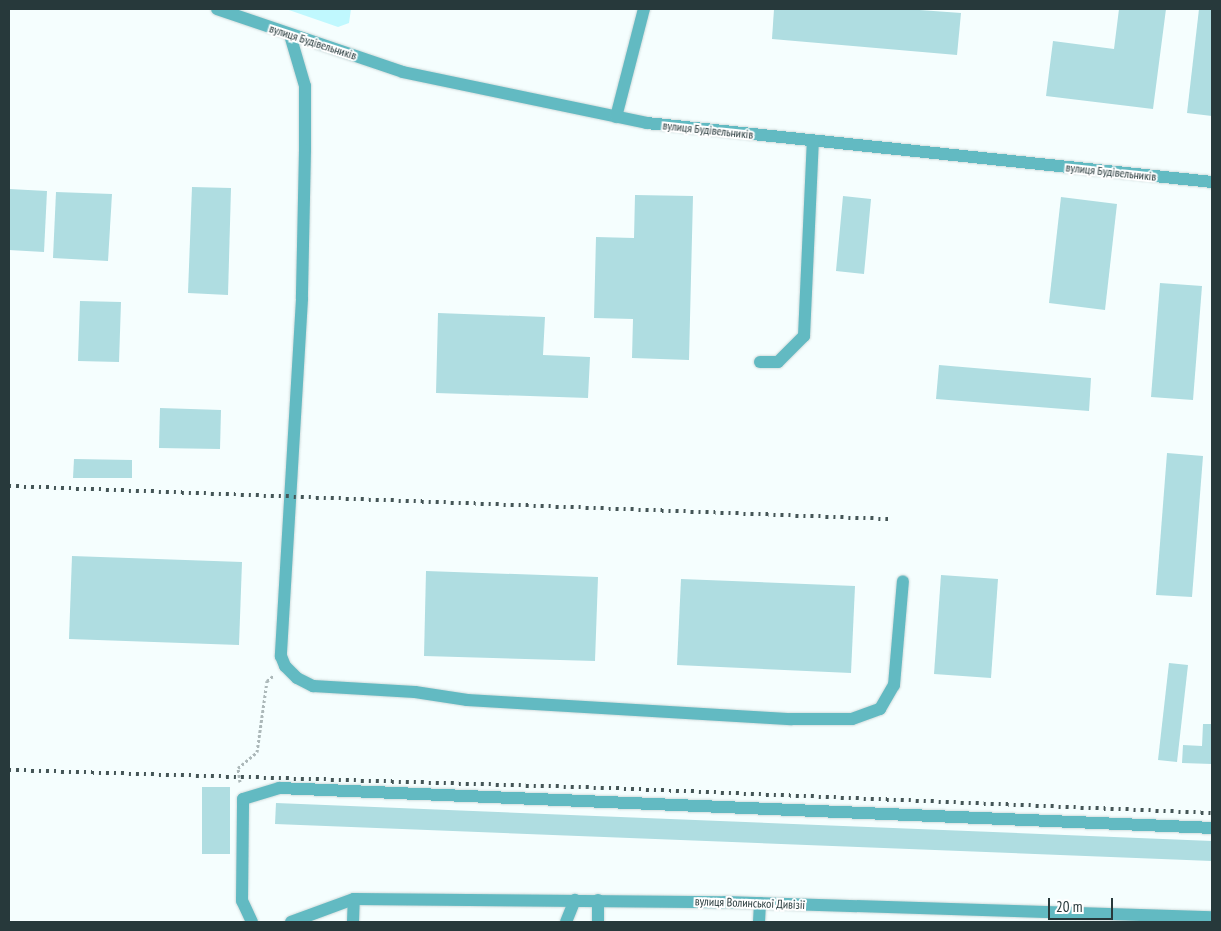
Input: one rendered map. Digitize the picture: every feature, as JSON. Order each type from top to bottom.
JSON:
[{"type":"street","name":"вулиця Будівельників","points":[[217,9],[403,72],[647,123],[1212,182]]},
{"type":"street","points":[[616,117],[644,9]]},
{"type":"street","points":[[290,35],[305,86],[305,150],[302,299],[281,646],[285,666],[297,678],[314,686],[415,692],[524,704],[791,719],[852,719],[880,709],[894,685],[903,581]]},
{"type":"street","points":[[760,362],[778,362],[804,336],[813,141]]},
{"type":"street","points":[[252,922],[242,901],[243,800],[279,788],[1212,828]]},
{"type":"street","points":[[352,922],[354,899]]},
{"type":"street","name":"вулиця Волинської Дивізії","points":[[291,922],[354,899],[760,903],[1212,917]]},
{"type":"street","points":[[566,922],[575,900]]},
{"type":"street","points":[[598,900],[598,922]]},
{"type":"street","points":[[759,922],[760,903]]},
{"type":"path","points":[[243,800],[238,768],[257,752],[267,681],[285,666]]},
{"type":"shaded area","points":[[286,9],[351,9],[349,23],[338,27]]},
{"type":"building","points":[[774,9],[906,9],[961,13],[957,55],[772,39]]},
{"type":"building","points":[[1119,9],[1166,9],[1153,109],[1046,96],[1053,41],[1114,49]]},
{"type":"building","points":[[1199,9],[1212,9],[1212,116],[1187,113]]},
{"type":"building","points":[[192,187],[231,188],[228,295],[188,293]]},
{"type":"building","points":[[9,189],[47,191],[44,252],[9,250]]},
{"type":"building","points":[[56,192],[112,194],[108,261],[53,258]]},
{"type":"building","points":[[635,195],[693,196],[689,360],[632,358],[633,319],[594,318],[596,237],[634,238]]},
{"type":"building","points":[[843,196],[871,199],[864,274],[836,271]]},
{"type":"building","points":[[1061,197],[1117,204],[1105,310],[1049,303]]},
{"type":"building","points":[[1160,283],[1202,286],[1193,400],[1151,397]]},
{"type":"building","points":[[80,301],[121,302],[119,362],[78,361]]},
{"type":"building","points":[[438,313],[545,317],[543,355],[590,357],[588,398],[436,393]]},
{"type":"building","points":[[939,365],[1091,378],[1089,411],[936,399]]},
{"type":"building","points":[[160,408],[221,410],[220,449],[159,448]]},
{"type":"building","points":[[1167,453],[1203,456],[1192,597],[1156,595]]},
{"type":"building","points":[[74,459],[132,460],[132,478],[73,478]]},
{"type":"building","points":[[72,556],[242,562],[239,645],[69,639]]},
{"type":"building","points":[[426,571],[598,577],[595,661],[424,656]]},
{"type":"building","points":[[941,575],[998,579],[991,678],[934,674]]},
{"type":"building","points":[[681,579],[855,586],[851,673],[677,665]]},
{"type":"building","points":[[1169,663],[1188,665],[1177,762],[1158,760]]},
{"type":"building","points":[[1203,724],[1212,724],[1212,764],[1182,763],[1183,745],[1202,746]]},
{"type":"building","points":[[202,787],[230,787],[230,854],[202,854]]},
{"type":"building","points":[[276,803],[1212,841],[1212,861],[275,824]]},
{"type":"railway","points":[[9,486],[888,519]]},
{"type":"railway","points":[[9,770],[609,788],[1212,813]]}]
